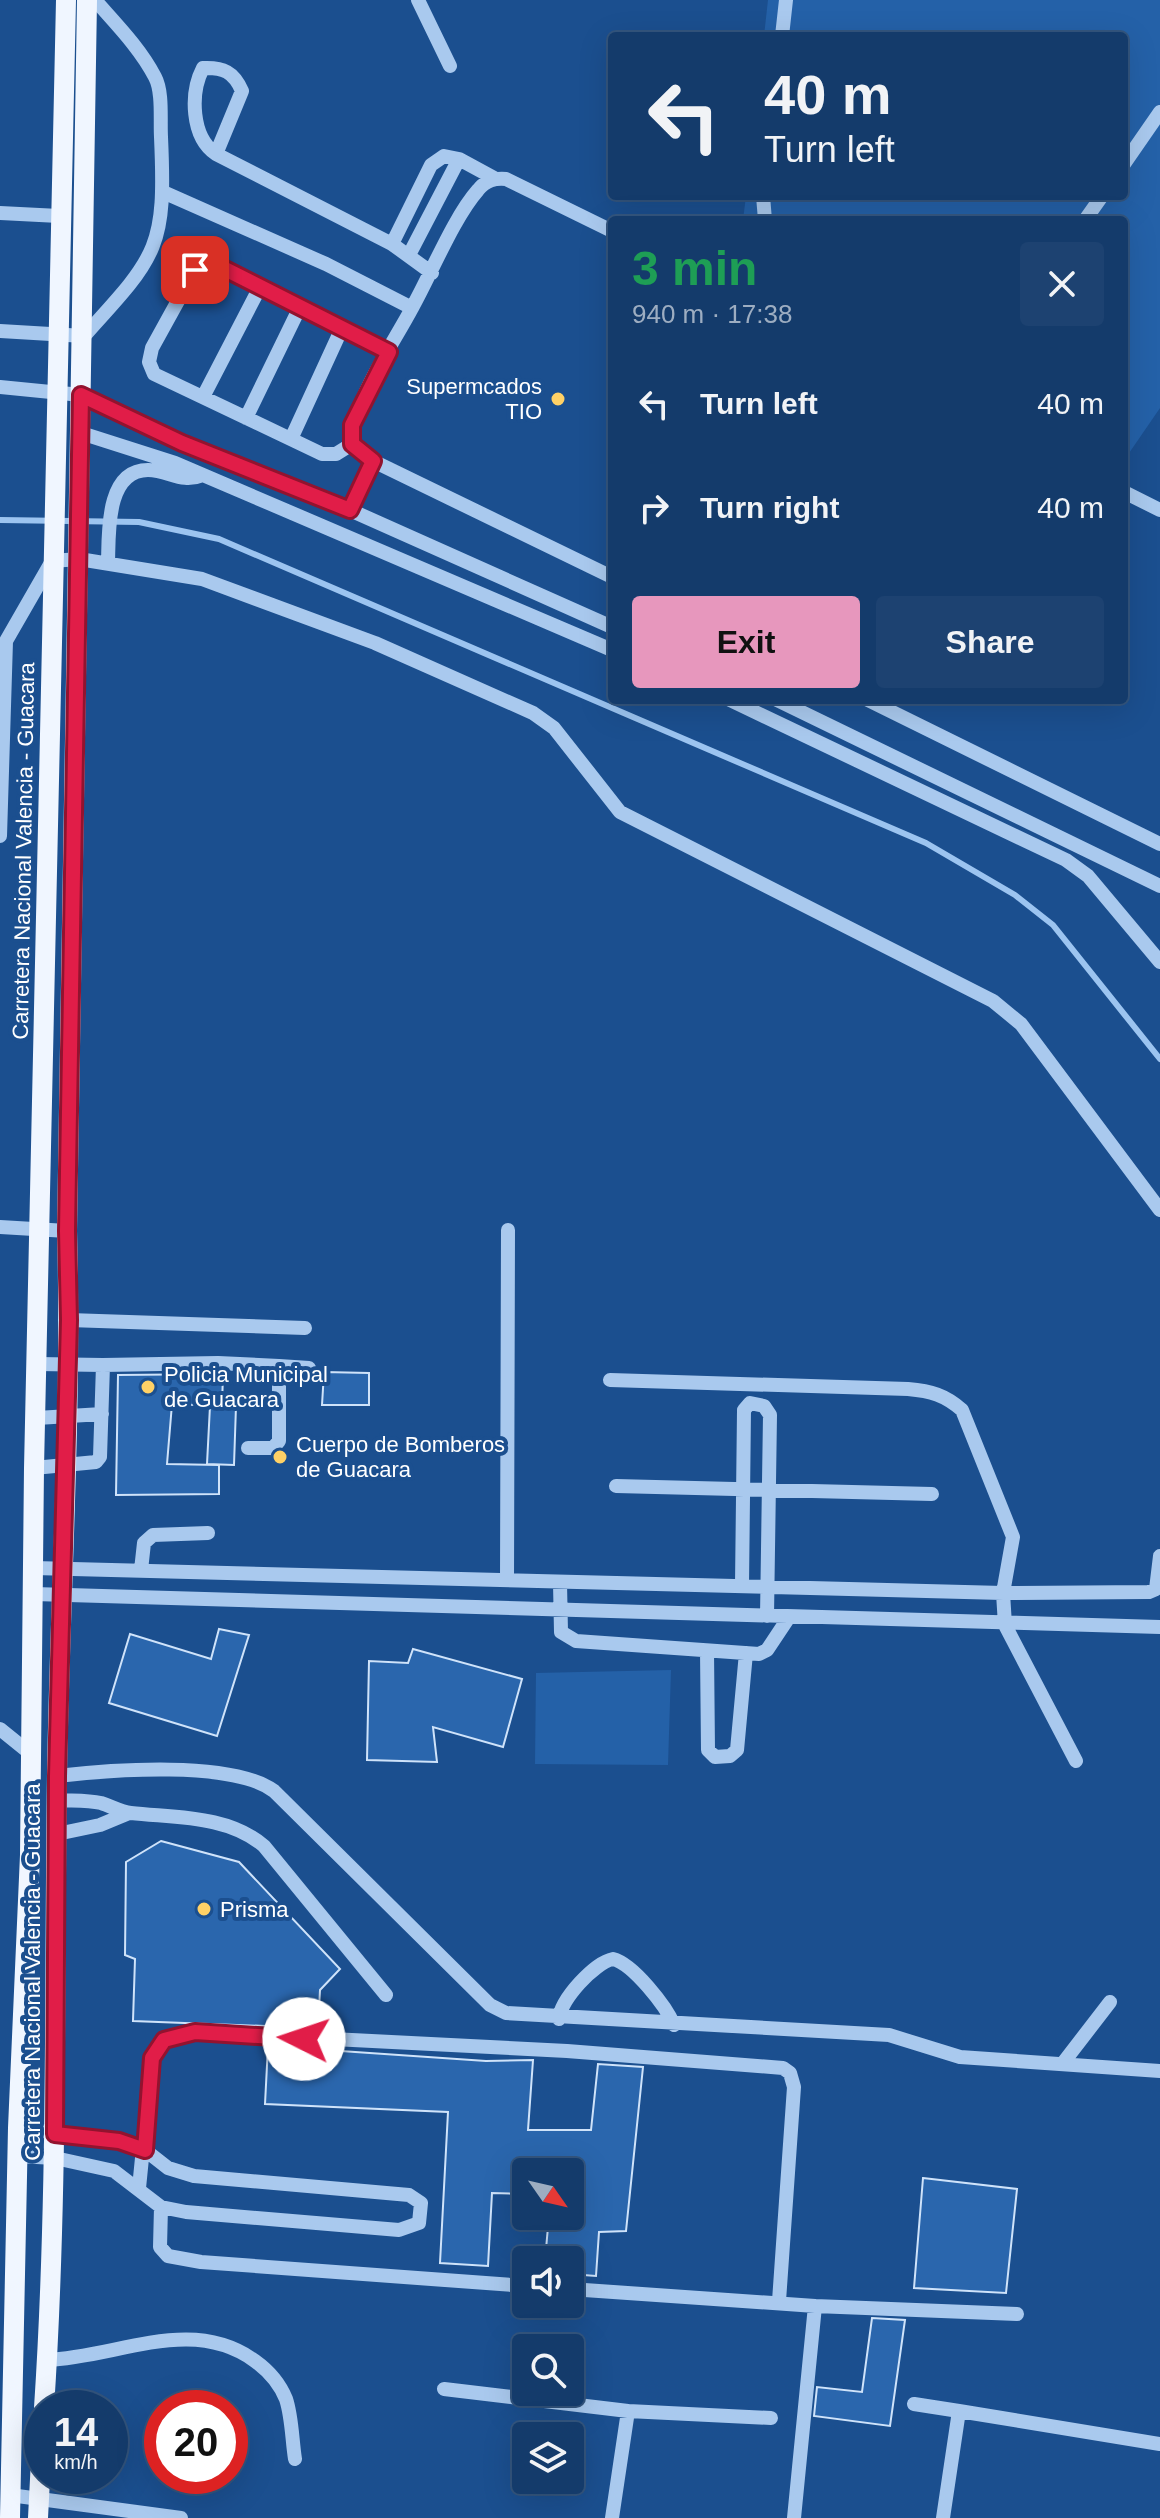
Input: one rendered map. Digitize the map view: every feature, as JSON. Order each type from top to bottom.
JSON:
[{"type":"main road","name":"Carretera Nacional Valencia - Guacara","points":[[10,2518],[18,2128],[31,1754],[52,533],[66,0]]},
{"type":"main road","name":"Carretera Nacional Valencia - Guacara","points":[[45,2390],[55,2158],[57,1776],[69,1320],[67,1231],[84,336],[87,0]]},
{"type":"street","points":[[0,331],[84,336],[139,277],[157,242],[163,192],[158,80],[141,52],[95,0]]},
{"type":"street","points":[[418,0],[450,66]]},
{"type":"street","points":[[782,32],[786,0]]},
{"type":"street","points":[[216,154],[242,91],[236,77],[218,67],[203,68],[194,84],[197,126],[203,146],[216,154],[392,244],[432,273]]},
{"type":"street","points":[[1128,158],[1160,112]]},
{"type":"street","points":[[392,244],[431,165],[444,156],[459,159],[494,178],[506,179],[608,229]]},
{"type":"street","points":[[409,255],[459,159]]},
{"type":"street","points":[[352,444],[352,425],[412,308],[468,204],[479,187],[494,178]]},
{"type":"street","points":[[163,192],[326,264],[412,308]]},
{"type":"street","points":[[0,213],[59,216]]},
{"type":"street","points":[[352,444],[336,454],[322,454],[154,374],[149,362],[152,348],[195,270],[209,265],[221,267],[389,352]]},
{"type":"street","points":[[203,397],[260,287]]},
{"type":"street","points":[[246,418],[300,307]]},
{"type":"street","points":[[291,439],[342,328]]},
{"type":"street","points":[[0,387],[81,395],[182,443],[350,510],[608,625]]},
{"type":"street","points":[[81,433],[203,475],[608,648]]},
{"type":"street","points":[[352,444],[373,461],[608,575]]},
{"type":"street","points":[[350,510],[373,461]]},
{"type":"street","points":[[108,563],[109,508],[130,477],[146,470],[178,479],[203,475]]},
{"type":"street","points":[[1128,494],[1160,510]]},
{"type":"street","points":[[0,836],[6,641],[52,561],[79,559],[108,563],[175,573],[217,584],[375,643],[546,720],[620,812],[993,1001],[1021,1024],[1160,1210]]},
{"type":"street","points":[[738,704],[1066,860],[1088,876],[1160,962]]},
{"type":"street","points":[[785,704],[1160,886]]},
{"type":"street","points":[[876,704],[1160,844]]},
{"type":"street","points":[[0,1227],[67,1231]]},
{"type":"street","points":[[507,1580],[508,1230]]},
{"type":"street","points":[[69,1320],[305,1328]]},
{"type":"street","points":[[38,1364],[218,1363],[309,1368]]},
{"type":"street","points":[[34,1468],[89,1464],[100,1457],[103,1365]]},
{"type":"street","points":[[248,1448],[273,1448],[279,1441],[279,1366]]},
{"type":"street","points":[[610,1380],[908,1389],[931,1391],[949,1399],[962,1410],[1010,1528],[1013,1546],[1003,1593],[1005,1625],[1076,1761]]},
{"type":"street","points":[[742,1585],[744,1406],[750,1403],[769,1410],[767,1616]]},
{"type":"street","points":[[37,1418],[102,1414]]},
{"type":"street","points":[[616,1486],[932,1494]]},
{"type":"street","points":[[141,1570],[144,1543],[153,1535],[208,1533]]},
{"type":"street","points":[[34,1568],[1003,1593],[1154,1592],[1160,1556]]},
{"type":"street","points":[[560,1583],[558,1610],[561,1632],[567,1639],[746,1653],[767,1650],[789,1617]]},
{"type":"street","points":[[34,1594],[1005,1625],[1160,1627]]},
{"type":"street","points":[[707,1651],[708,1750],[715,1757],[730,1756],[737,1750],[746,1653]]},
{"type":"street","points":[[0,1729],[31,1754]]},
{"type":"street","points":[[57,1776],[211,1772],[258,1781],[274,1791],[490,2005],[517,2016],[889,2035],[951,2056],[1160,2071]]},
{"type":"street","points":[[57,1800],[101,1803],[129,1813],[158,1814],[226,1826],[256,1839],[386,1995]]},
{"type":"street","points":[[57,1834],[100,1825],[129,1813]]},
{"type":"street","points":[[559,2019],[563,2003],[603,1963],[613,1959],[623,1963],[661,2002],[674,2025]]},
{"type":"street","points":[[1063,2063],[1110,2002]]},
{"type":"street","points":[[139,2188],[152,2058],[164,2040],[173,2035],[195,2032],[567,2051],[783,2068],[790,2073],[794,2087],[779,2301]]},
{"type":"street","points":[[18,2128],[119,2141],[145,2150],[168,2168],[194,2176],[409,2195],[421,2203],[419,2223],[399,2230],[161,2207],[114,2171],[55,2158],[18,2156]]},
{"type":"street","points":[[161,2207],[160,2247],[168,2256],[201,2262],[512,2285]]},
{"type":"street","points":[[584,2290],[779,2301],[815,2306],[1017,2314]]},
{"type":"street","points":[[794,2518],[815,2306]]},
{"type":"street","points":[[47,2360],[79,2359],[169,2338],[205,2339],[239,2350],[272,2373],[286,2400],[295,2459]]},
{"type":"street","points":[[444,2389],[628,2411],[771,2418]]},
{"type":"street","points":[[914,2404],[1160,2444]]},
{"type":"street","points":[[612,2518],[628,2411]]},
{"type":"street","points":[[943,2518],[959,2411]]},
{"type":"street","points":[[10,2495],[38,2509],[181,2518]]},
{"type":"shaded area","points":[[768,0],[1160,0],[1160,408],[1128,455],[1128,216],[744,216],[746,200],[1128,200],[1128,32],[764,32]]},
{"type":"shaded area","points":[[671,1670],[668,1765],[535,1764],[536,1673]]},
{"type":"building","points":[[324,1372],[369,1373],[369,1405],[322,1405]]},
{"type":"building","points":[[223,1374],[222,1406],[172,1404],[167,1464],[219,1465],[219,1494],[116,1495],[118,1375]]},
{"type":"building","points":[[210,1406],[236,1406],[234,1465],[207,1464]]},
{"type":"building","points":[[219,1629],[249,1635],[217,1736],[109,1703],[130,1634],[211,1659]]},
{"type":"building","points":[[413,1649],[522,1679],[503,1747],[433,1727],[437,1762],[367,1760],[369,1661],[408,1663]]},
{"type":"building","name":"Prisma","points":[[161,1841],[239,1862],[340,1969],[320,1990],[318,2028],[133,2021],[135,1959],[125,1955],[126,1862]]},
{"type":"building","points":[[268,2046],[486,2061],[533,2060],[528,2130],[591,2130],[598,2064],[643,2067],[626,2231],[599,2232],[596,2276],[584,2275],[584,2246],[546,2246],[548,2230],[584,2230],[584,2158],[512,2158],[512,2194],[492,2193],[488,2266],[440,2263],[448,2112],[265,2104]]},
{"type":"building","points":[[923,2178],[1017,2189],[1006,2293],[914,2288]]},
{"type":"building","points":[[872,2318],[905,2320],[890,2426],[814,2416],[817,2387],[862,2392]]},
{"type":"waterway","points":[[0,520],[139,522],[219,539],[926,843],[1015,895],[1053,925],[1160,1059]]},
{"type":"place","name":"Supermcados TIO","points":[[558,399]]},
{"type":"place","name":"Policia Municipal de Guacara","points":[[148,1387]]},
{"type":"place","name":"Cuerpo de Bomberos de Guacara","points":[[280,1457]]},
{"type":"place","name":"Prisma","points":[[204,1909]]},
{"type":"route","points":[[195,270],[209,265],[221,267],[389,352],[352,425],[352,444],[373,461],[350,510],[182,443],[81,395],[67,1231],[69,1320],[57,1776],[55,2134],[119,2141],[145,2150],[146,2099],[152,2058],[164,2040],[173,2035],[195,2032],[304,2039]]}]
